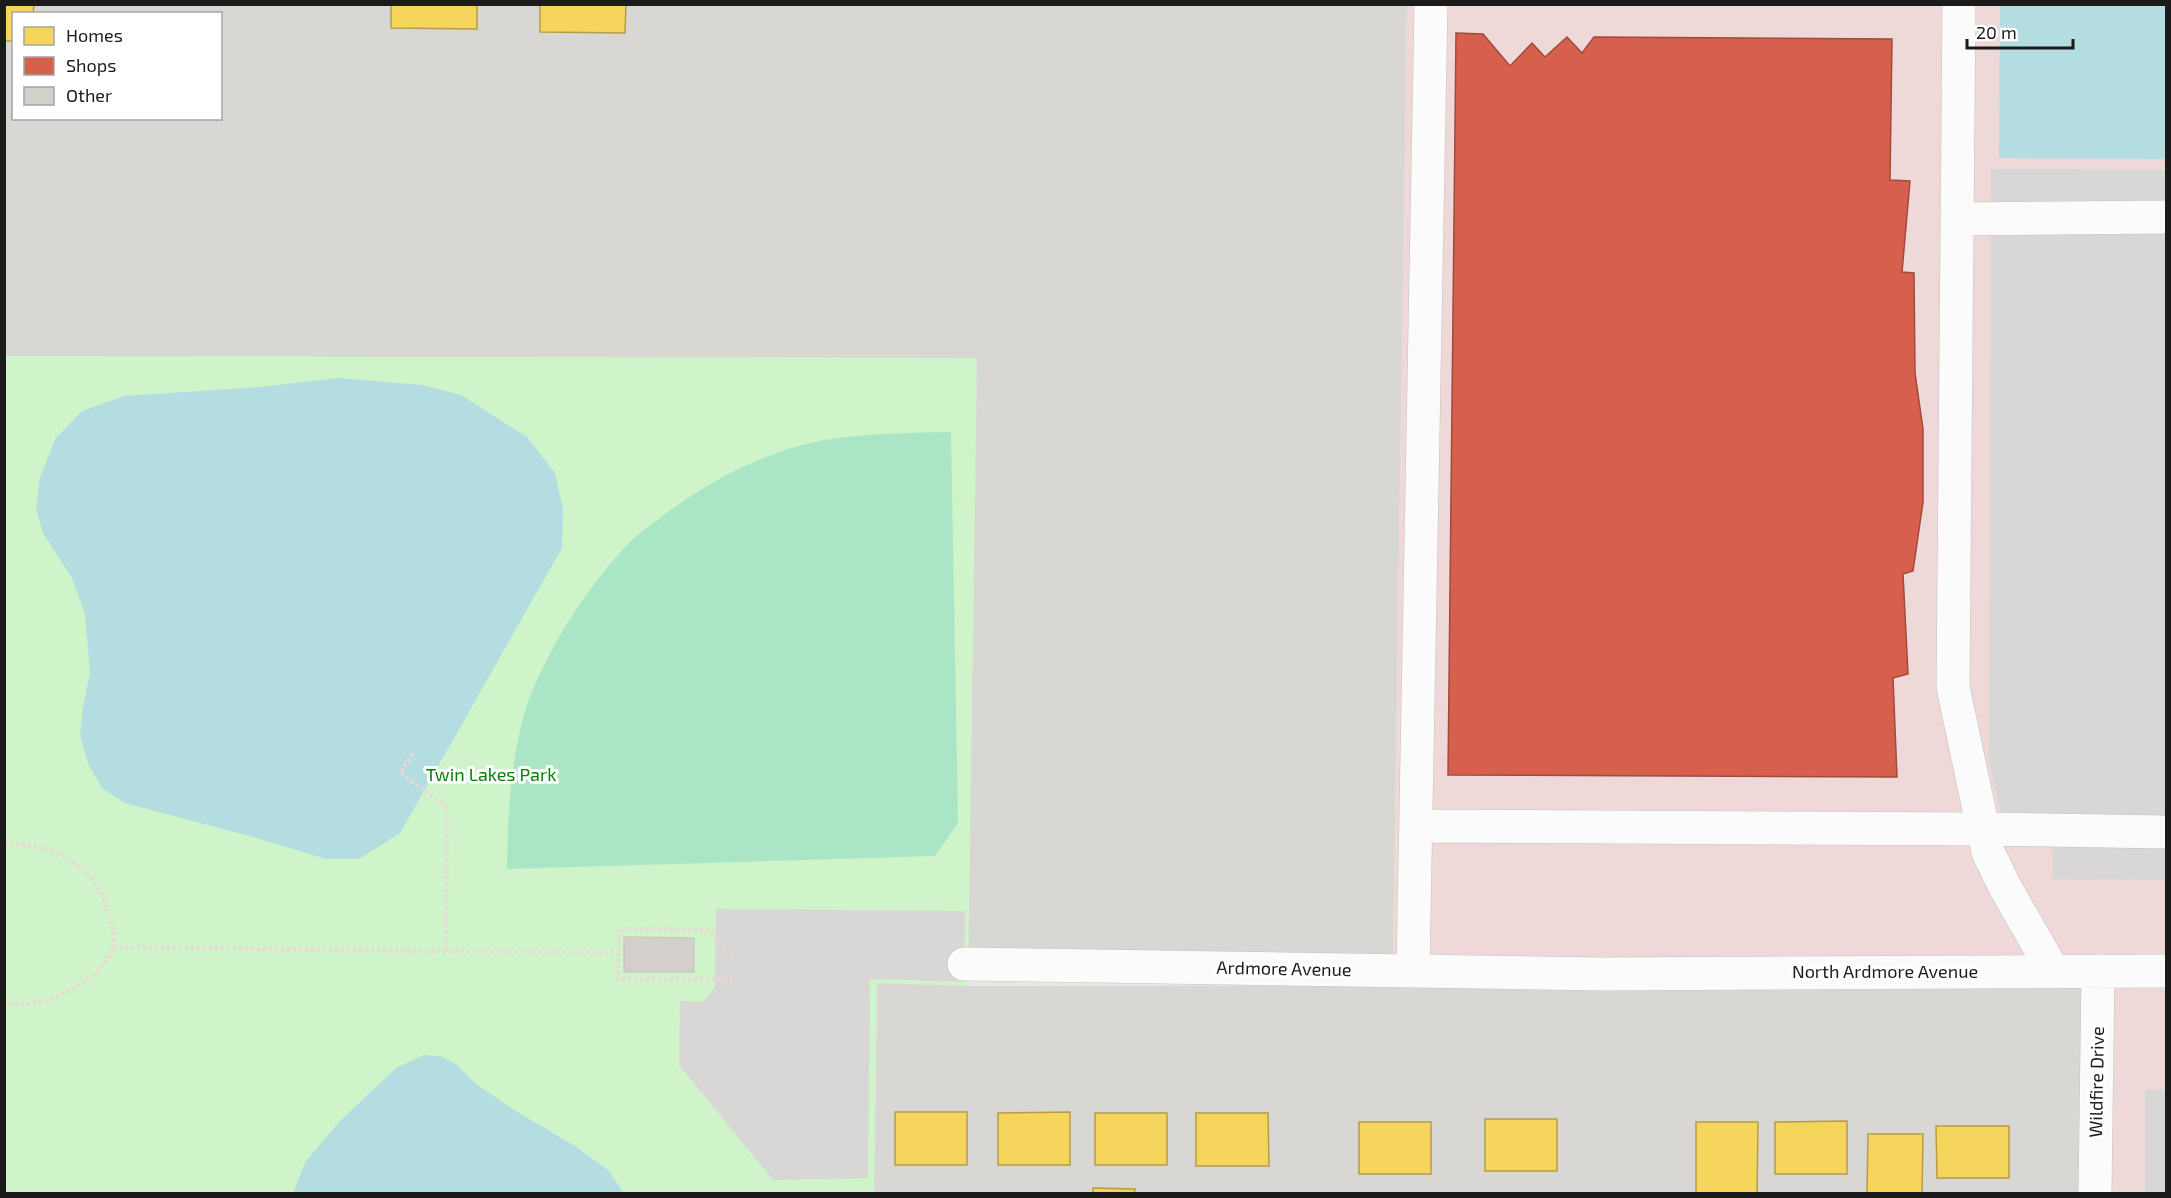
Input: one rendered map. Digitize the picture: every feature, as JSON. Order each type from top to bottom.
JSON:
[{"type":"street","points":[[1413,971],[1431,4]]},
{"type":"street","points":[[1959,4],[1953,687],[1988,852],[2005,887],[2053,971]]},
{"type":"street","points":[[1957,219],[2166,217]]},
{"type":"street","points":[[1416,826],[2166,832]]},
{"type":"street","name":"Ardmore Avenue","points":[[964,964],[1604,974]]},
{"type":"street","name":"Wildfire Drive","points":[[2095,1194],[2098,971]]},
{"type":"street","name":"North Ardmore Avenue","points":[[1604,974],[2166,971]]},
{"type":"path","points":[[413,754],[400,772],[447,808],[446,951]]},
{"type":"path","points":[[4,846],[14,844],[36,846],[55,853],[78,866],[94,882],[113,925],[113,947],[105,962],[92,976],[46,1002],[17,1005],[4,1003]]},
{"type":"path","points":[[733,979],[618,979],[619,929],[709,930],[734,960]]},
{"type":"path","points":[[113,947],[619,953]]},
{"type":"shaded area","points":[[5,5],[1407,5],[1393,961],[964,959],[5,356]]},
{"type":"shaded area","points":[[1407,5],[2166,5],[2166,959],[1393,961]]},
{"type":"shaded area","points":[[1991,169],[2166,170],[2166,880],[2052,879],[2053,851],[2000,810],[1989,761]]},
{"type":"shaded area","points":[[716,909],[965,911],[964,982],[870,979],[868,1178],[773,1180],[679,1065],[680,1001],[703,1002],[715,987]]},
{"type":"shaded area","points":[[877,982],[968,986],[2084,985],[2083,1193],[874,1194]]},
{"type":"shaded area","points":[[2111,982],[2166,984],[2166,1193],[2109,1194]]},
{"type":"shaded area","points":[[2145,1090],[2166,1090],[2166,1193],[2145,1193]]},
{"type":"green space","name":"Twin Lakes Park","points":[[5,356],[977,358],[968,986],[877,983],[874,1193],[5,1194]]},
{"type":"green space","points":[[951,432],[958,823],[935,856],[507,869],[513,770],[528,701],[549,655],[575,611],[602,574],[632,540],[698,491],[738,469],[780,452],[802,445],[840,438]]},
{"type":"water","points":[[2000,5],[2166,5],[2166,159],[1999,158]]},
{"type":"water","points":[[338,378],[422,385],[461,395],[527,437],[555,473],[563,509],[562,548],[400,833],[359,859],[326,859],[125,803],[103,789],[89,766],[80,736],[90,672],[85,614],[72,578],[43,533],[36,510],[40,478],[55,439],[82,411],[124,396],[260,387]]},
{"type":"water","points":[[424,1055],[440,1056],[456,1064],[475,1083],[514,1110],[575,1146],[608,1170],[624,1193],[293,1193],[306,1161],[339,1122],[396,1068]]},
{"type":"building: Homes","points":[[4,4],[34,4],[33,12],[12,12],[12,41],[4,41]]},
{"type":"building: Homes","points":[[391,4],[477,4],[477,29],[391,28]]},
{"type":"building: Homes","points":[[540,4],[626,4],[625,33],[540,32]]},
{"type":"building: Homes","points":[[895,1112],[967,1112],[967,1165],[895,1165]]},
{"type":"building: Homes","points":[[1070,1112],[1070,1165],[998,1165],[998,1113]]},
{"type":"building: Homes","points":[[1095,1113],[1167,1113],[1167,1165],[1095,1165]]},
{"type":"building: Homes","points":[[1196,1113],[1268,1113],[1269,1166],[1196,1166]]},
{"type":"building: Homes","points":[[1485,1119],[1557,1119],[1557,1171],[1485,1171]]},
{"type":"building: Homes","points":[[1847,1121],[1847,1174],[1775,1174],[1775,1122]]},
{"type":"building: Homes","points":[[1359,1122],[1431,1122],[1431,1174],[1359,1174]]},
{"type":"building: Homes","points":[[1696,1122],[1758,1122],[1757,1194],[1696,1194]]},
{"type":"building: Homes","points":[[1936,1126],[2009,1126],[2009,1178],[1937,1178]]},
{"type":"building: Homes","points":[[1868,1134],[1923,1134],[1922,1194],[1867,1194]]},
{"type":"building: Homes","points":[[1093,1188],[1135,1189],[1134,1194],[1093,1194]]},
{"type":"building: Shops","points":[[1456,33],[1483,34],[1510,66],[1532,43],[1545,57],[1567,37],[1582,53],[1594,37],[1892,39],[1890,180],[1910,181],[1902,272],[1914,273],[1915,373],[1923,429],[1923,502],[1913,571],[1903,574],[1908,674],[1893,678],[1897,777],[1448,775]]},
{"type":"building: Other","points":[[624,937],[694,938],[694,972],[624,972]]}]
